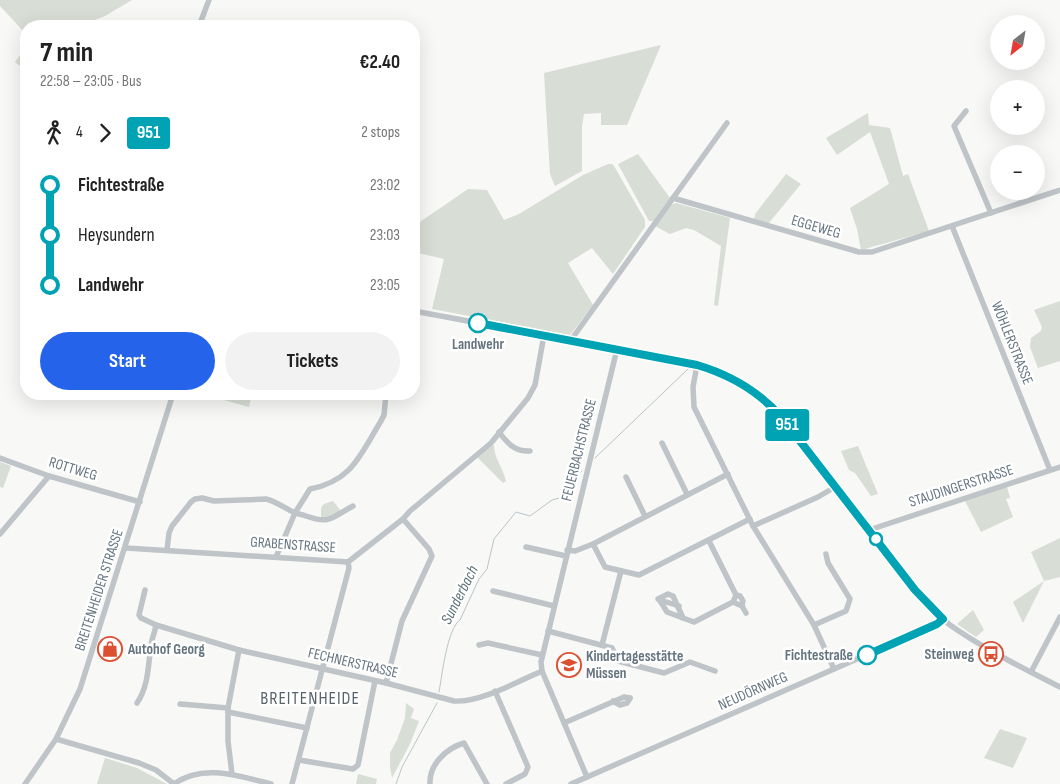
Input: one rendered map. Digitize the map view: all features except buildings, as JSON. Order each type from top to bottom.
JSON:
[{"type":"street","points":[[201,20],[209,0]]},
{"type":"street","points":[[966,111],[954,126],[991,213]]},
{"type":"street","points":[[571,340],[727,123]]},
{"type":"street","name":"EGGEWEG","points":[[672,198],[859,252],[872,252],[1060,190]]},
{"type":"street","name":"WÖHLERSTRASSE","points":[[952,226],[1050,470]]},
{"type":"street","points":[[420,312],[697,365],[731,377],[764,399],[783,419],[915,590],[943,619],[981,645],[1060,687]]},
{"type":"street","name":"GRABENSTRASSE","points":[[126,548],[348,562],[403,519],[486,447],[499,432],[532,391],[544,335]]},
{"type":"street","name":"FEUERBACHSTRASSE","points":[[587,777],[542,671],[541,662],[617,349]]},
{"type":"street","points":[[697,365],[692,387],[694,406],[750,519],[814,625],[834,669]]},
{"type":"street","name":"BREITENHEIDER STRASSE","points":[[25,784],[56,739],[69,714],[87,669],[171,400]]},
{"type":"street","points":[[276,557],[295,513],[310,489],[332,483],[349,472],[381,421],[384,415],[385,400]]},
{"type":"street","points":[[499,432],[508,444],[514,448],[522,452],[530,452]]},
{"type":"street","points":[[662,443],[687,494]]},
{"type":"street","name":"ROTTWEG","points":[[0,458],[49,476],[140,502]]},
{"type":"street","name":"STAUDINGERSTRASSE","points":[[869,530],[1060,467]]},
{"type":"street","points":[[526,547],[567,553],[575,551],[593,544],[728,474]]},
{"type":"street","points":[[0,534],[49,476]]},
{"type":"street","points":[[626,477],[645,516]]},
{"type":"street","points":[[754,526],[818,497],[835,487]]},
{"type":"street","points":[[167,550],[169,533],[172,526],[195,499],[202,498],[214,501],[272,500],[295,513],[317,520],[326,520],[339,516],[353,506]]},
{"type":"street","points":[[386,683],[402,621],[432,556],[429,548],[403,519]]},
{"type":"street","points":[[593,544],[605,567],[639,576],[750,519]]},
{"type":"street","points":[[708,541],[736,595],[740,596],[743,601],[742,606],[746,613]]},
{"type":"street","points":[[814,625],[846,611],[850,599],[828,563],[826,554]]},
{"type":"street","points":[[292,784],[349,568],[348,562]]},
{"type":"street","points":[[602,645],[622,571]]},
{"type":"street","name":"FECHNERSTRASSE","points":[[145,590],[139,615],[141,618],[156,625],[239,650],[386,683],[454,701],[462,701],[495,692],[542,671]]},
{"type":"street","points":[[493,591],[554,606]]},
{"type":"street","points":[[683,618],[673,596],[668,594],[659,599],[670,614],[694,622],[733,602],[736,595]]},
{"type":"street","points":[[733,602],[742,606]]},
{"type":"street","points":[[670,614],[676,606]]},
{"type":"street","points":[[1031,672],[1060,618]]},
{"type":"street","name":"NEUDÖRNWEG","points":[[571,784],[937,624],[943,619]]},
{"type":"street","points":[[137,703],[148,676],[151,644],[156,625]]},
{"type":"street","points":[[548,631],[612,648],[618,662],[664,673],[690,662],[715,671]]},
{"type":"street","points":[[479,645],[488,643],[542,656]]},
{"type":"street","points":[[232,774],[228,741],[228,710],[239,650]]},
{"type":"street","points":[[299,760],[356,768],[375,681]]},
{"type":"street","points":[[495,692],[528,767],[525,774],[506,784]]},
{"type":"street","points":[[564,723],[613,702]]},
{"type":"street","points":[[180,704],[228,710],[307,728]]},
{"type":"street","points":[[56,739],[139,763],[156,770],[174,784],[190,775],[224,772],[271,784]]},
{"type":"street","points":[[430,784],[431,771],[439,758],[464,743],[487,784]]},
{"type":"shaded area","points":[[0,0],[132,0],[95,20],[20,20],[20,28],[0,6]]},
{"type":"shaded area","points":[[661,45],[627,125],[601,125],[601,113],[584,114],[582,126],[582,171],[555,186],[550,174],[544,73]]},
{"type":"shaded area","points":[[20,55],[20,66],[15,62]]},
{"type":"shaded area","points":[[868,113],[869,125],[890,128],[903,176],[908,174],[929,231],[861,250],[850,208],[889,184],[870,132],[837,155],[826,138]]},
{"type":"shaded area","points":[[638,154],[670,198],[653,221],[649,221],[618,164]]},
{"type":"shaded area","points":[[612,164],[645,220],[645,227],[613,274],[592,248],[568,263],[593,305],[570,335],[432,309],[444,259],[420,253],[420,222],[468,189],[487,190],[504,220],[519,214],[583,175]]},
{"type":"shaded area","points":[[786,174],[801,184],[768,224],[754,220],[755,214]]},
{"type":"shaded area","points":[[676,203],[730,218],[718,306],[714,305],[721,246],[694,230],[686,228],[670,234],[655,226],[670,205]]},
{"type":"shaded area","points":[[1060,301],[1060,361],[1038,368],[1030,347],[1031,338],[1041,331],[1042,327],[1034,310]]},
{"type":"shaded area","points":[[224,400],[251,400],[249,407]]},
{"type":"shaded area","points":[[494,445],[495,454],[506,481],[503,483],[477,457],[489,446]]},
{"type":"shaded area","points":[[858,446],[878,494],[871,496],[855,473],[849,470],[841,451]]},
{"type":"shaded area","points":[[0,462],[11,466],[3,488],[0,487]]},
{"type":"shaded area","points":[[1007,487],[1010,498],[1006,499],[1013,517],[981,532],[965,501]]},
{"type":"shaded area","points":[[333,501],[341,511],[328,518],[321,518],[322,506]]},
{"type":"shaded area","points":[[1060,538],[1060,577],[1044,581],[1031,552]]},
{"type":"shaded area","points":[[1044,581],[1023,623],[1013,602]]},
{"type":"shaded area","points":[[973,610],[984,630],[976,637],[957,624]]},
{"type":"shaded area","points":[[406,703],[414,709],[411,718],[419,721],[410,744],[392,778],[390,753],[405,718]]},
{"type":"shaded area","points":[[1000,729],[1027,738],[1013,768],[984,758]]},
{"type":"shaded area","points":[[105,758],[137,768],[167,784],[97,784]]},
{"type":"shaded area","points":[[358,774],[377,779],[376,784],[356,784]]},
{"type":"waterway","name":"Sunderbach","points":[[595,458],[688,369]]},
{"type":"waterway","name":"Sunderbach","points":[[439,692],[448,643],[455,625],[460,620],[479,579],[487,569],[494,539],[516,512],[530,516],[552,500],[563,497],[582,471]]},
{"type":"waterway","name":"Sunderbach","points":[[396,784],[402,767],[437,703]]},
{"type":"bus line","name":"951","points":[[478,323],[697,365],[731,377],[764,399],[783,419],[915,590],[943,619],[937,624],[867,655]]},
{"type":"place","name":"Landwehr","points":[[478,323]]},
{"type":"place","name":"Autohof Georg","points":[[110,649]]},
{"type":"place","name":"Steinweg","points":[[991,654]]},
{"type":"place","name":"Fichtestraße","points":[[867,655]]},
{"type":"place","name":"Kindertagesstätte Müssen","points":[[569,665]]},
{"type":"district","name":"BREITENHEIDE","points":[[310,698]]}]
